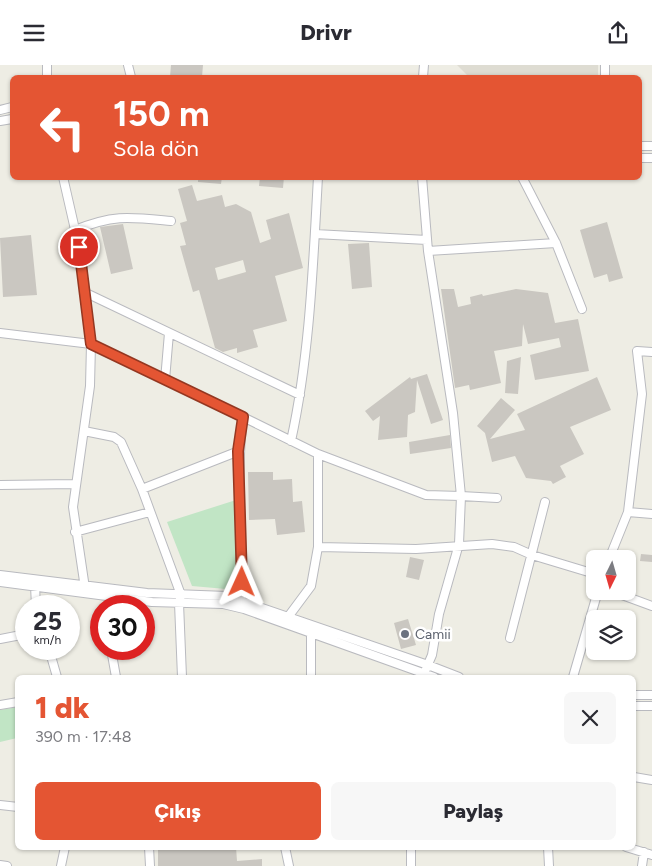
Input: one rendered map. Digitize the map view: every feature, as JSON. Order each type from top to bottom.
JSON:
[{"type":"street","points":[[64,180],[75,230],[91,344],[90,386],[73,507],[75,532],[86,592]]},
{"type":"street","points":[[291,441],[300,395],[312,289],[318,180]]},
{"type":"street","points":[[155,601],[208,603],[229,606],[424,675],[432,655],[439,614],[459,544],[461,496],[453,413],[428,251],[422,180]]},
{"type":"street","points":[[524,180],[556,243],[582,309]]},
{"type":"street","points":[[75,230],[102,219],[117,217],[171,221]]},
{"type":"street","points":[[315,234],[427,240]]},
{"type":"street","points":[[428,251],[556,243]]},
{"type":"street","points":[[84,292],[300,395]]},
{"type":"street","points":[[0,333],[91,344],[318,454],[426,495],[497,498]]},
{"type":"street","points":[[165,380],[169,333]]},
{"type":"street","points":[[613,550],[628,512],[642,394],[637,351],[652,352]]},
{"type":"street","points":[[242,600],[243,564],[238,451],[243,417]]},
{"type":"street","points":[[84,431],[114,437],[122,442],[142,489],[181,595],[179,603],[182,675]]},
{"type":"street","points":[[142,489],[238,451]]},
{"type":"street","points":[[288,617],[310,586],[318,547],[318,454]]},
{"type":"street","points":[[0,485],[75,484]]},
{"type":"street","points":[[510,638],[545,502]]},
{"type":"street","points":[[75,532],[150,512]]},
{"type":"street","points":[[628,512],[652,514]]},
{"type":"street","points":[[318,547],[416,549],[459,544],[492,544],[514,547],[532,555],[586,571]]},
{"type":"street","points":[[0,575],[84,583],[123,590],[181,595],[212,595],[242,600],[454,675]]},
{"type":"street","points":[[0,583],[102,595]]},
{"type":"street","points":[[35,586],[35,595]]},
{"type":"street","points":[[574,675],[595,600]]},
{"type":"street","points":[[636,600],[652,606]]},
{"type":"street","points":[[311,634],[311,675]]},
{"type":"street","points":[[0,639],[15,636]]},
{"type":"street","points":[[52,660],[56,675]]},
{"type":"street","points":[[113,660],[116,675]]},
{"type":"street","points":[[636,695],[652,695]]},
{"type":"street","points":[[0,705],[15,702]]},
{"type":"street","points":[[636,706],[652,706]]},
{"type":"street","points":[[636,777],[652,780]]},
{"type":"street","points":[[0,805],[15,807]]},
{"type":"street","points":[[61,866],[64,850]]},
{"type":"street","points":[[149,850],[150,866]]},
{"type":"street","points":[[286,850],[289,866]]},
{"type":"street","points":[[411,850],[411,866]]},
{"type":"street","points":[[548,850],[549,866]]},
{"type":"street","points":[[642,866],[648,853]]},
{"type":"street","points":[[0,865],[7,866]]},
{"type":"shaded area","points":[[457,65],[598,65],[598,75],[467,75]]},
{"type":"green space","points":[[236,500],[237,590],[192,586],[167,522]]},
{"type":"green space","points":[[15,707],[15,738],[0,742],[0,710]]},
{"type":"building","points":[[171,65],[203,65],[202,75],[170,75]]},
{"type":"building","points":[[198,180],[222,180],[221,184],[198,182]]},
{"type":"building","points":[[260,180],[284,180],[283,188],[259,186]]},
{"type":"building","points":[[192,185],[197,201],[222,195],[225,207],[236,204],[251,212],[260,243],[271,239],[266,220],[289,213],[303,268],[275,276],[287,321],[253,330],[258,347],[237,353],[237,348],[223,352],[215,348],[199,290],[193,292],[180,246],[186,245],[180,223],[187,221],[178,189]],"holes":[[[243,260],[246,272],[218,280],[215,268]]]},
{"type":"building","points":[[607,222],[623,278],[609,282],[607,274],[594,278],[580,230]]},
{"type":"building","points":[[123,224],[133,269],[111,274],[100,227]]},
{"type":"building","points":[[31,235],[37,295],[3,297],[0,238]]},
{"type":"building","points":[[369,243],[372,287],[352,289],[348,244]]},
{"type":"building","points":[[441,289],[454,289],[458,307],[471,304],[470,297],[482,294],[483,296],[516,289],[548,293],[555,323],[578,319],[589,371],[535,380],[530,355],[561,347],[559,338],[528,344],[523,324],[522,346],[494,351],[501,383],[470,390],[469,385],[455,388]]},
{"type":"building","points":[[521,357],[518,394],[505,393],[507,361]]},
{"type":"building","points":[[427,374],[443,420],[431,424],[417,380],[415,412],[408,415],[407,437],[378,440],[380,416],[373,421],[365,411],[410,377],[411,379]]},
{"type":"building","points":[[597,377],[611,410],[570,427],[584,454],[560,466],[566,477],[553,484],[551,481],[526,478],[515,456],[492,462],[485,433],[477,426],[501,398],[515,410],[490,439],[525,430],[517,414]]},
{"type":"building","points":[[450,435],[451,448],[410,454],[409,442]]},
{"type":"building","points":[[248,472],[273,472],[273,480],[292,479],[293,502],[302,501],[305,532],[277,535],[275,519],[249,520]]},
{"type":"building","points":[[641,554],[652,555],[652,562],[640,561]]},
{"type":"building","points":[[410,557],[424,560],[419,580],[406,577]]},
{"type":"building","name":"Camii","points":[[408,619],[416,645],[401,649],[394,623]]},
{"type":"building","points":[[158,850],[236,850],[237,861],[262,859],[262,866],[158,866]]},
{"type":"place","name":"Camii","points":[[405,634]]},
{"type":"route","points":[[79,247],[91,344],[243,417],[238,451],[243,564],[242,582]]}]
